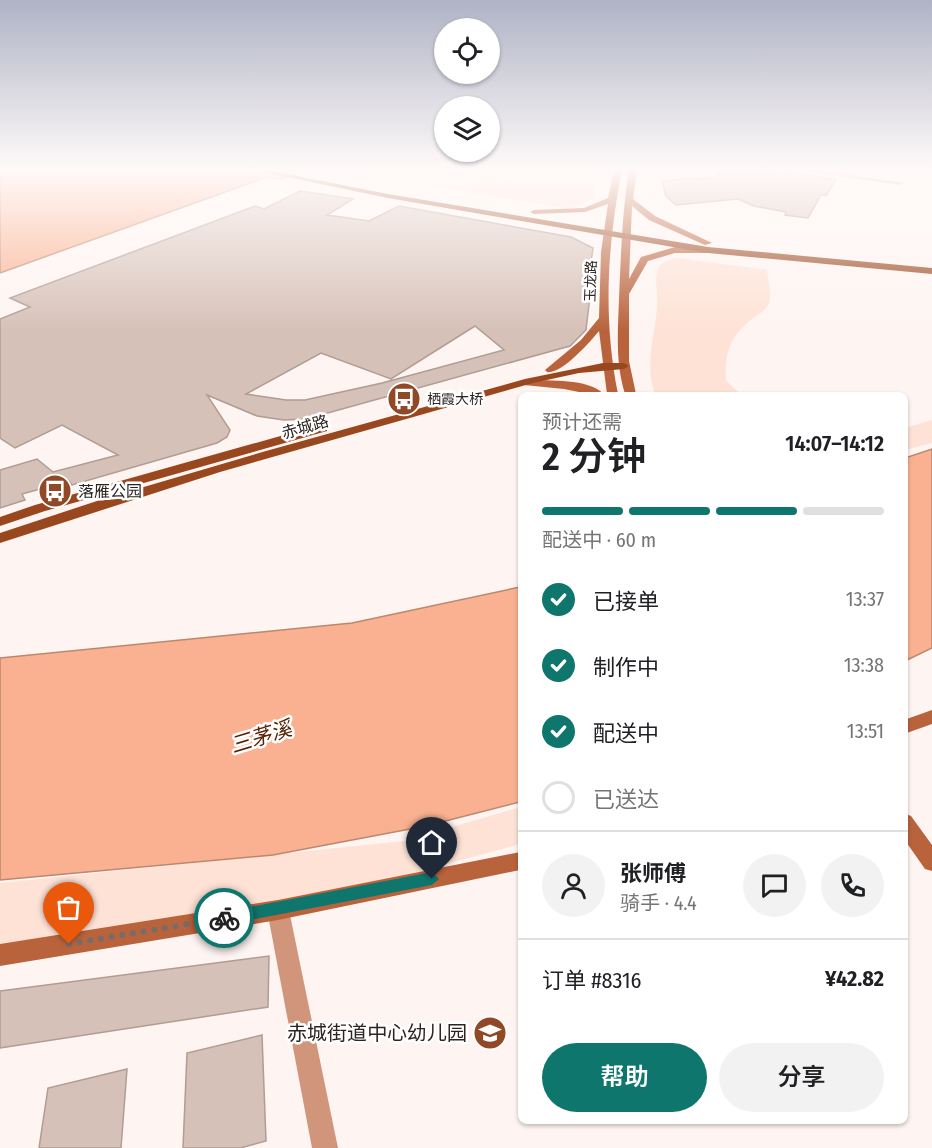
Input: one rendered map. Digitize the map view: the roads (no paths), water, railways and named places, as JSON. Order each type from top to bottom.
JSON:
[{"type":"main road","points":[[576,224],[607,229]]},
{"type":"main road","points":[[584,224],[708,247],[932,271]]},
{"type":"main road","name":"玉龙路","points":[[608,224],[605,362],[612,392]]},
{"type":"main road","name":"玉龙路","points":[[625,224],[624,376],[630,392]]},
{"type":"main road","points":[[663,224],[708,247]]},
{"type":"main road","points":[[624,301],[644,259],[675,250],[708,247],[932,262]]},
{"type":"main road","points":[[551,370],[585,342],[605,315]]},
{"type":"main road","name":"赤城路","points":[[0,538],[237,463],[605,362]]},
{"type":"main road","name":"赤城路","points":[[0,522],[40,508],[286,438],[551,370],[605,362],[624,362]]},
{"type":"main road","points":[[528,383],[557,385],[593,392]]},
{"type":"main road","points":[[908,726],[932,717]]},
{"type":"main road","points":[[908,828],[932,862]]},
{"type":"main road","points":[[0,955],[278,910],[518,861]]},
{"type":"street","points":[[278,910],[325,1148]]},
{"type":"water","points":[[0,224],[137,224],[0,273]]},
{"type":"water","points":[[932,449],[932,648],[908,660],[908,457]]},
{"type":"water","name":"三茅溪","points":[[518,587],[518,803],[426,826],[273,855],[0,880],[0,658],[352,623]]},
{"type":"place","name":"栖霞大桥","points":[[404,399]]},
{"type":"place","name":"落雁公园","points":[[55,491]]},
{"type":"place","name":"赤城街道中心幼儿园","points":[[490,1033]]}]
